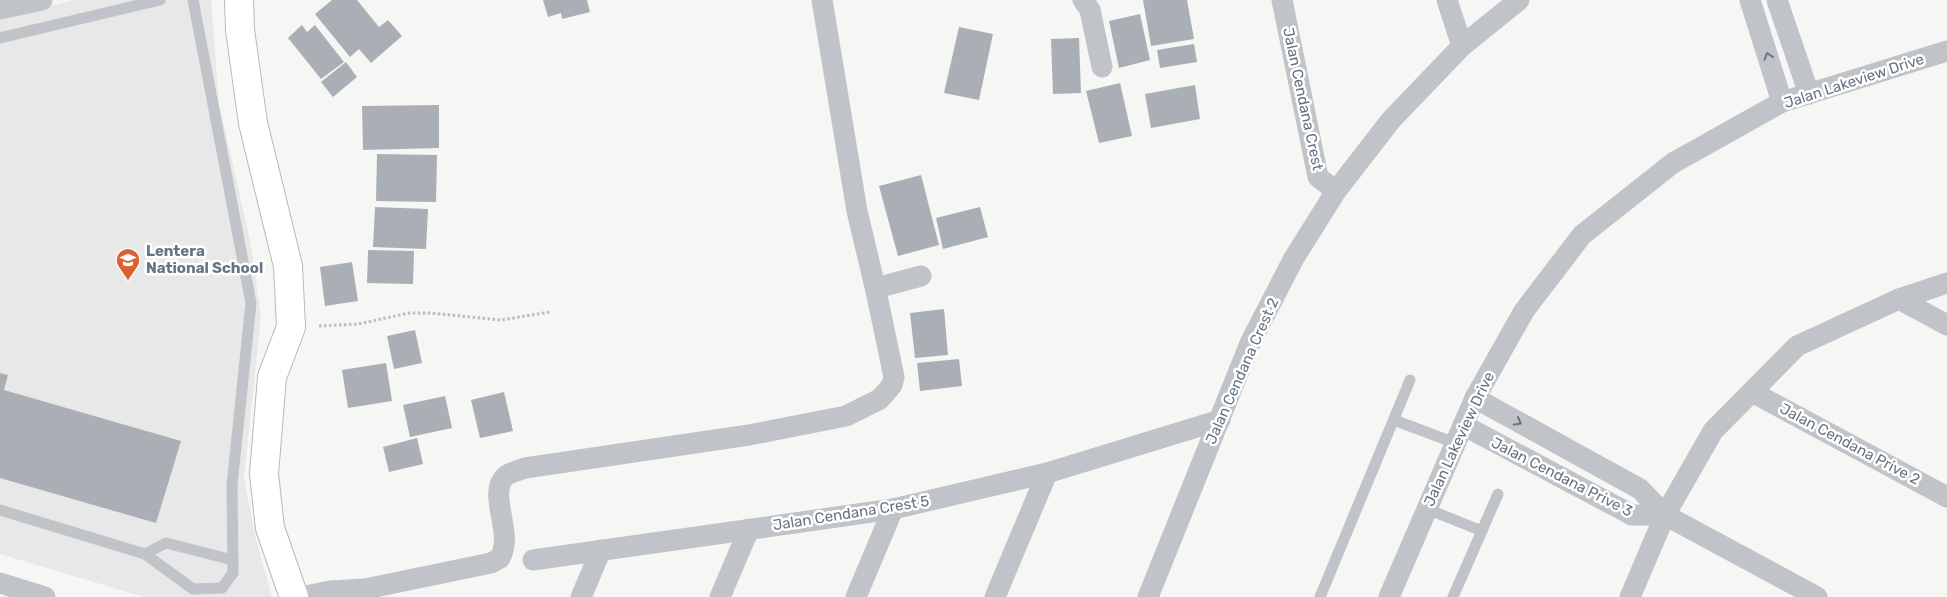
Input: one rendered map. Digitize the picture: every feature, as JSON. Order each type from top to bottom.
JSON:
[{"type":"street","points":[[0,9],[42,0]]},
{"type":"street","points":[[240,0],[240,30],[253,123],[288,266],[291,327],[272,377],[264,474],[270,528],[294,597]]},
{"type":"street","points":[[301,597],[330,591],[366,589],[491,563],[500,558],[506,545],[498,496],[500,483],[507,475],[526,468],[750,435],[846,416],[880,399],[892,385],[894,377],[857,211],[822,0]]},
{"type":"street","points":[[1083,0],[1090,10],[1102,67]]},
{"type":"street","name":"Jalan Cendana Crest","points":[[1282,0],[1318,177],[1336,191]]},
{"type":"street","points":[[1447,0],[1462,46]]},
{"type":"street","name":"Jalan Cendana Crest 2","points":[[1148,597],[1260,325],[1294,258],[1336,191],[1391,120],[1462,46],[1519,0]]},
{"type":"street","points":[[1750,0],[1782,102]]},
{"type":"street","points":[[1758,24],[1780,8],[1809,94]]},
{"type":"street","name":"Jalan Lakeview Drive","points":[[1389,597],[1475,398],[1524,311],[1582,235],[1673,163],[1782,102],[1947,51]]},
{"type":"street","points":[[876,291],[880,287],[921,276]]},
{"type":"street","points":[[1630,597],[1665,515],[1712,431],[1798,346],[1899,299],[1947,283]]},
{"type":"street","points":[[1899,299],[1947,325]]},
{"type":"street","name":"Jalan Cendana Prive 2","points":[[1752,392],[1947,497]]},
{"type":"street","name":"Jalan Cendana Prive 3","points":[[1475,398],[1640,489],[1665,515],[1817,597]]},
{"type":"street","name":"Jalan Cendana Crest 5","points":[[534,560],[893,509],[1047,473],[1220,420]]},
{"type":"street","name":"Jalan Cendana Prive 3","points":[[1459,434],[1545,469],[1632,516],[1665,515]]},
{"type":"street","points":[[1545,469],[1558,444]]},
{"type":"street","points":[[995,597],[1047,473]]},
{"type":"street","points":[[856,597],[893,509]]},
{"type":"street","points":[[720,597],[750,529]]},
{"type":"street","points":[[581,597],[601,550]]},
{"type":"street","points":[[0,583],[45,597]]},
{"type":"lane","points":[[0,38],[160,0]]},
{"type":"lane","points":[[0,510],[145,554],[193,589],[222,588],[233,574],[232,485],[251,304],[193,0]]},
{"type":"lane","points":[[1320,597],[1410,380]]},
{"type":"lane","points":[[1394,420],[1459,434]]},
{"type":"lane","points":[[1453,597],[1498,494]]},
{"type":"lane","points":[[1427,509],[1482,531]]},
{"type":"lane","points":[[145,554],[166,543],[233,560]]},
{"type":"path","points":[[291,327],[358,324],[409,314],[430,313],[500,320],[550,312]]},
{"type":"shaded area","name":"Lentera National School","points":[[76,0],[211,0],[219,103],[251,245],[261,317],[244,478],[256,539],[272,597],[144,597],[0,554],[0,17]]},
{"type":"building","points":[[332,0],[357,0],[379,27],[388,20],[402,36],[371,63],[359,49],[350,57],[315,14]]},
{"type":"building","points":[[543,0],[587,0],[590,12],[562,19],[561,13],[548,17]]},
{"type":"building","points":[[1143,0],[1187,0],[1194,39],[1151,46]]},
{"type":"building","points":[[1140,14],[1150,60],[1119,68],[1109,21]]},
{"type":"building","points":[[302,25],[307,32],[315,25],[344,62],[321,79],[288,38]]},
{"type":"building","points":[[959,27],[993,34],[979,100],[944,93]]},
{"type":"building","points":[[1079,38],[1081,93],[1053,94],[1051,39]]},
{"type":"building","points":[[1194,44],[1197,62],[1160,68],[1157,50]]},
{"type":"building","points":[[346,62],[357,77],[333,97],[321,82]]},
{"type":"building","points":[[1120,83],[1132,136],[1099,143],[1086,91]]},
{"type":"building","points":[[1195,85],[1200,119],[1151,128],[1145,94]]},
{"type":"building","points":[[439,105],[439,148],[363,150],[362,106]]},
{"type":"building","points":[[377,154],[437,155],[436,202],[376,201]]},
{"type":"building","points":[[921,175],[939,245],[898,256],[879,186]]},
{"type":"building","points":[[375,207],[428,209],[426,249],[373,247]]},
{"type":"building","points":[[980,207],[988,237],[943,249],[936,218]]},
{"type":"building","points":[[368,250],[414,251],[413,284],[367,283]]},
{"type":"building","points":[[352,262],[358,301],[325,306],[320,267]]},
{"type":"building","points":[[944,309],[948,355],[915,358],[910,313]]},
{"type":"building","points":[[415,330],[422,363],[394,369],[387,336]]},
{"type":"building","points":[[959,359],[962,386],[920,391],[917,363]]},
{"type":"building","points":[[386,363],[392,401],[348,408],[342,370]]},
{"type":"building","points":[[0,373],[8,375],[4,390],[181,441],[156,523],[0,478]]},
{"type":"building","points":[[504,392],[513,431],[480,438],[471,400]]},
{"type":"building","points":[[445,396],[452,428],[410,437],[403,405]]},
{"type":"building","points":[[417,438],[423,464],[389,472],[383,447]]},
{"type":"place","name":"Lentera National School","points":[[128,281]]}]
